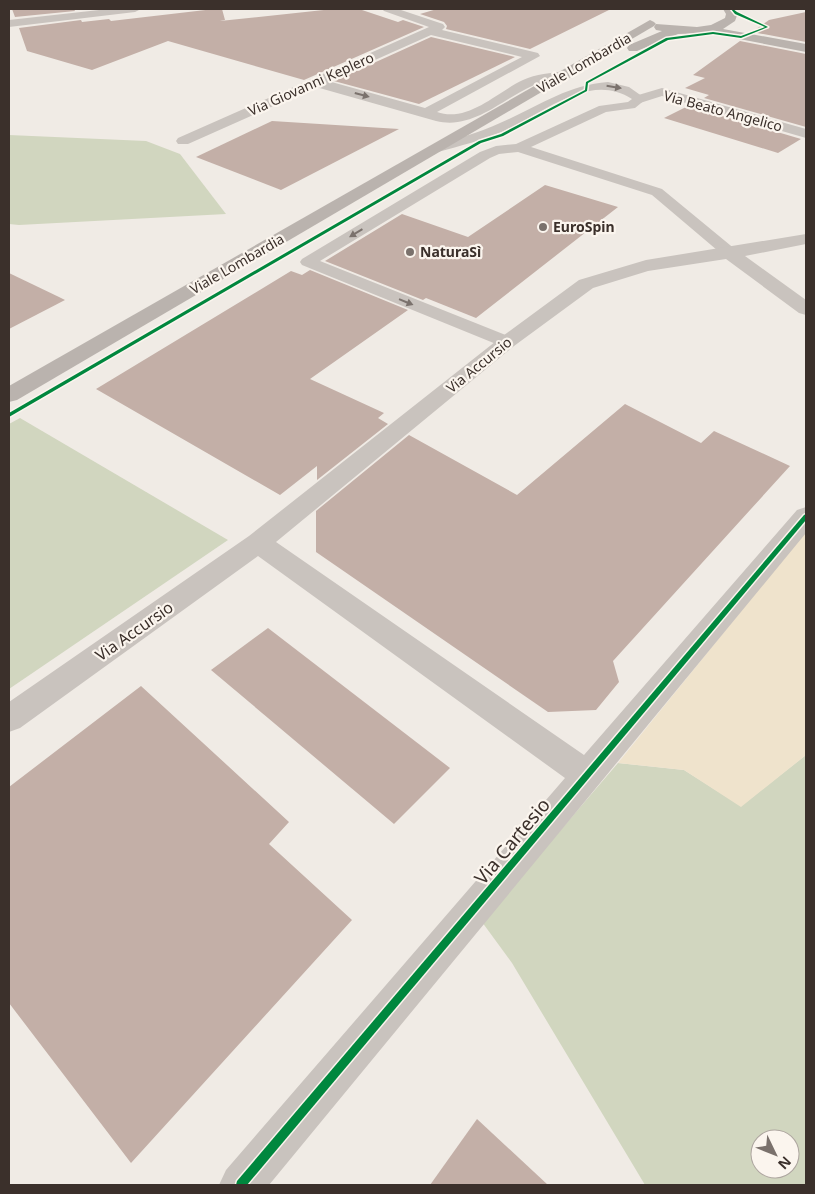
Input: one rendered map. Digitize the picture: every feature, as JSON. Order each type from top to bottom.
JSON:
[{"type":"main road","points":[[710,30],[723,26],[731,19],[730,11]]},
{"type":"main road","points":[[730,11],[806,44]]},
{"type":"main road","name":"Viale Lombardia","points":[[9,395],[565,75],[646,21],[677,30]]},
{"type":"main road","points":[[677,30],[710,30],[806,48]]},
{"type":"main road","name":"Viale Lombardia","points":[[466,132],[658,36],[677,30]]},
{"type":"street","points":[[9,24],[135,9]]},
{"type":"street","points":[[388,9],[434,29],[534,56],[433,108],[428,113]]},
{"type":"street","name":"Via Giovanni Keplero","points":[[183,141],[434,29]]},
{"type":"street","points":[[315,82],[450,120],[466,117],[528,83],[565,75]]},
{"type":"street","name":"Via Beato Angelico","points":[[640,99],[662,92],[806,134]]},
{"type":"street","name":"Via Accursio","points":[[9,719],[258,543],[507,342],[586,284],[646,266],[806,239]]},
{"type":"street","points":[[730,253],[806,309]]},
{"type":"street","name":"Via Cartesio","points":[[241,1185],[806,516]]},
{"type":"street","points":[[258,543],[587,775]]},
{"type":"lane","points":[[438,148],[505,126],[587,86],[619,87],[633,93],[640,99],[631,105],[603,109],[519,148],[496,150],[485,155],[308,262],[507,342]]},
{"type":"lane","points":[[519,148],[657,192],[730,253]]},
{"type":"green space","points":[[9,135],[146,141],[180,154],[226,214],[9,224]]},
{"type":"green space","points":[[20,418],[228,540],[9,689],[9,424]]},
{"type":"green space","points":[[806,755],[806,1185],[645,1185],[512,963],[482,922],[618,763],[684,770],[741,806]]},
{"type":"sand","points":[[806,531],[806,755],[741,807],[684,770],[618,763]]},
{"type":"building","points":[[12,9],[74,9],[75,11],[15,17]]},
{"type":"building","points":[[222,9],[225,20],[220,21],[333,9],[359,9],[398,22],[403,20],[424,27],[304,80],[168,41],[92,70],[27,51],[19,28],[81,20],[82,22],[109,19],[111,21]]},
{"type":"building","points":[[437,9],[611,9],[530,49],[446,29],[447,26],[444,22],[420,14]]},
{"type":"building","points":[[806,12],[806,42],[752,32],[769,20]]},
{"type":"building","points":[[431,37],[515,57],[419,104],[334,81]]},
{"type":"building","points":[[740,41],[806,54],[806,127],[704,98],[709,95],[685,88],[705,78],[693,75]]},
{"type":"building","points":[[688,106],[801,139],[778,153],[664,118]]},
{"type":"building","points":[[272,121],[399,129],[281,190],[196,157]]},
{"type":"building","points":[[545,185],[618,207],[476,318],[426,298],[423,300],[325,261],[402,214],[468,237]]},
{"type":"building","points":[[310,270],[408,310],[310,379],[384,413],[378,418],[388,424],[317,480],[317,466],[280,495],[96,389],[291,271],[302,275]]},
{"type":"building","points":[[9,273],[59,297],[65,300],[9,329]]},
{"type":"building","points":[[625,404],[701,443],[714,431],[790,466],[613,661],[619,682],[596,710],[548,712],[316,552],[316,511],[409,435],[517,495]]},
{"type":"building","points":[[268,628],[450,768],[394,824],[211,670]]},
{"type":"building","points":[[141,686],[289,822],[269,844],[352,920],[131,1163],[9,1003],[9,787]]},
{"type":"building","points":[[477,1119],[548,1185],[430,1185]]},
{"type":"cycle path","points":[[9,415],[480,142],[502,135],[586,90],[587,83],[667,39],[713,33],[741,37],[767,27],[736,13],[732,9]]},
{"type":"cycle path","points":[[241,1185],[806,516]]},
{"type":"place","name":"EuroSpin","points":[[543,227]]},
{"type":"place","name":"NaturaSì","points":[[410,252]]}]
